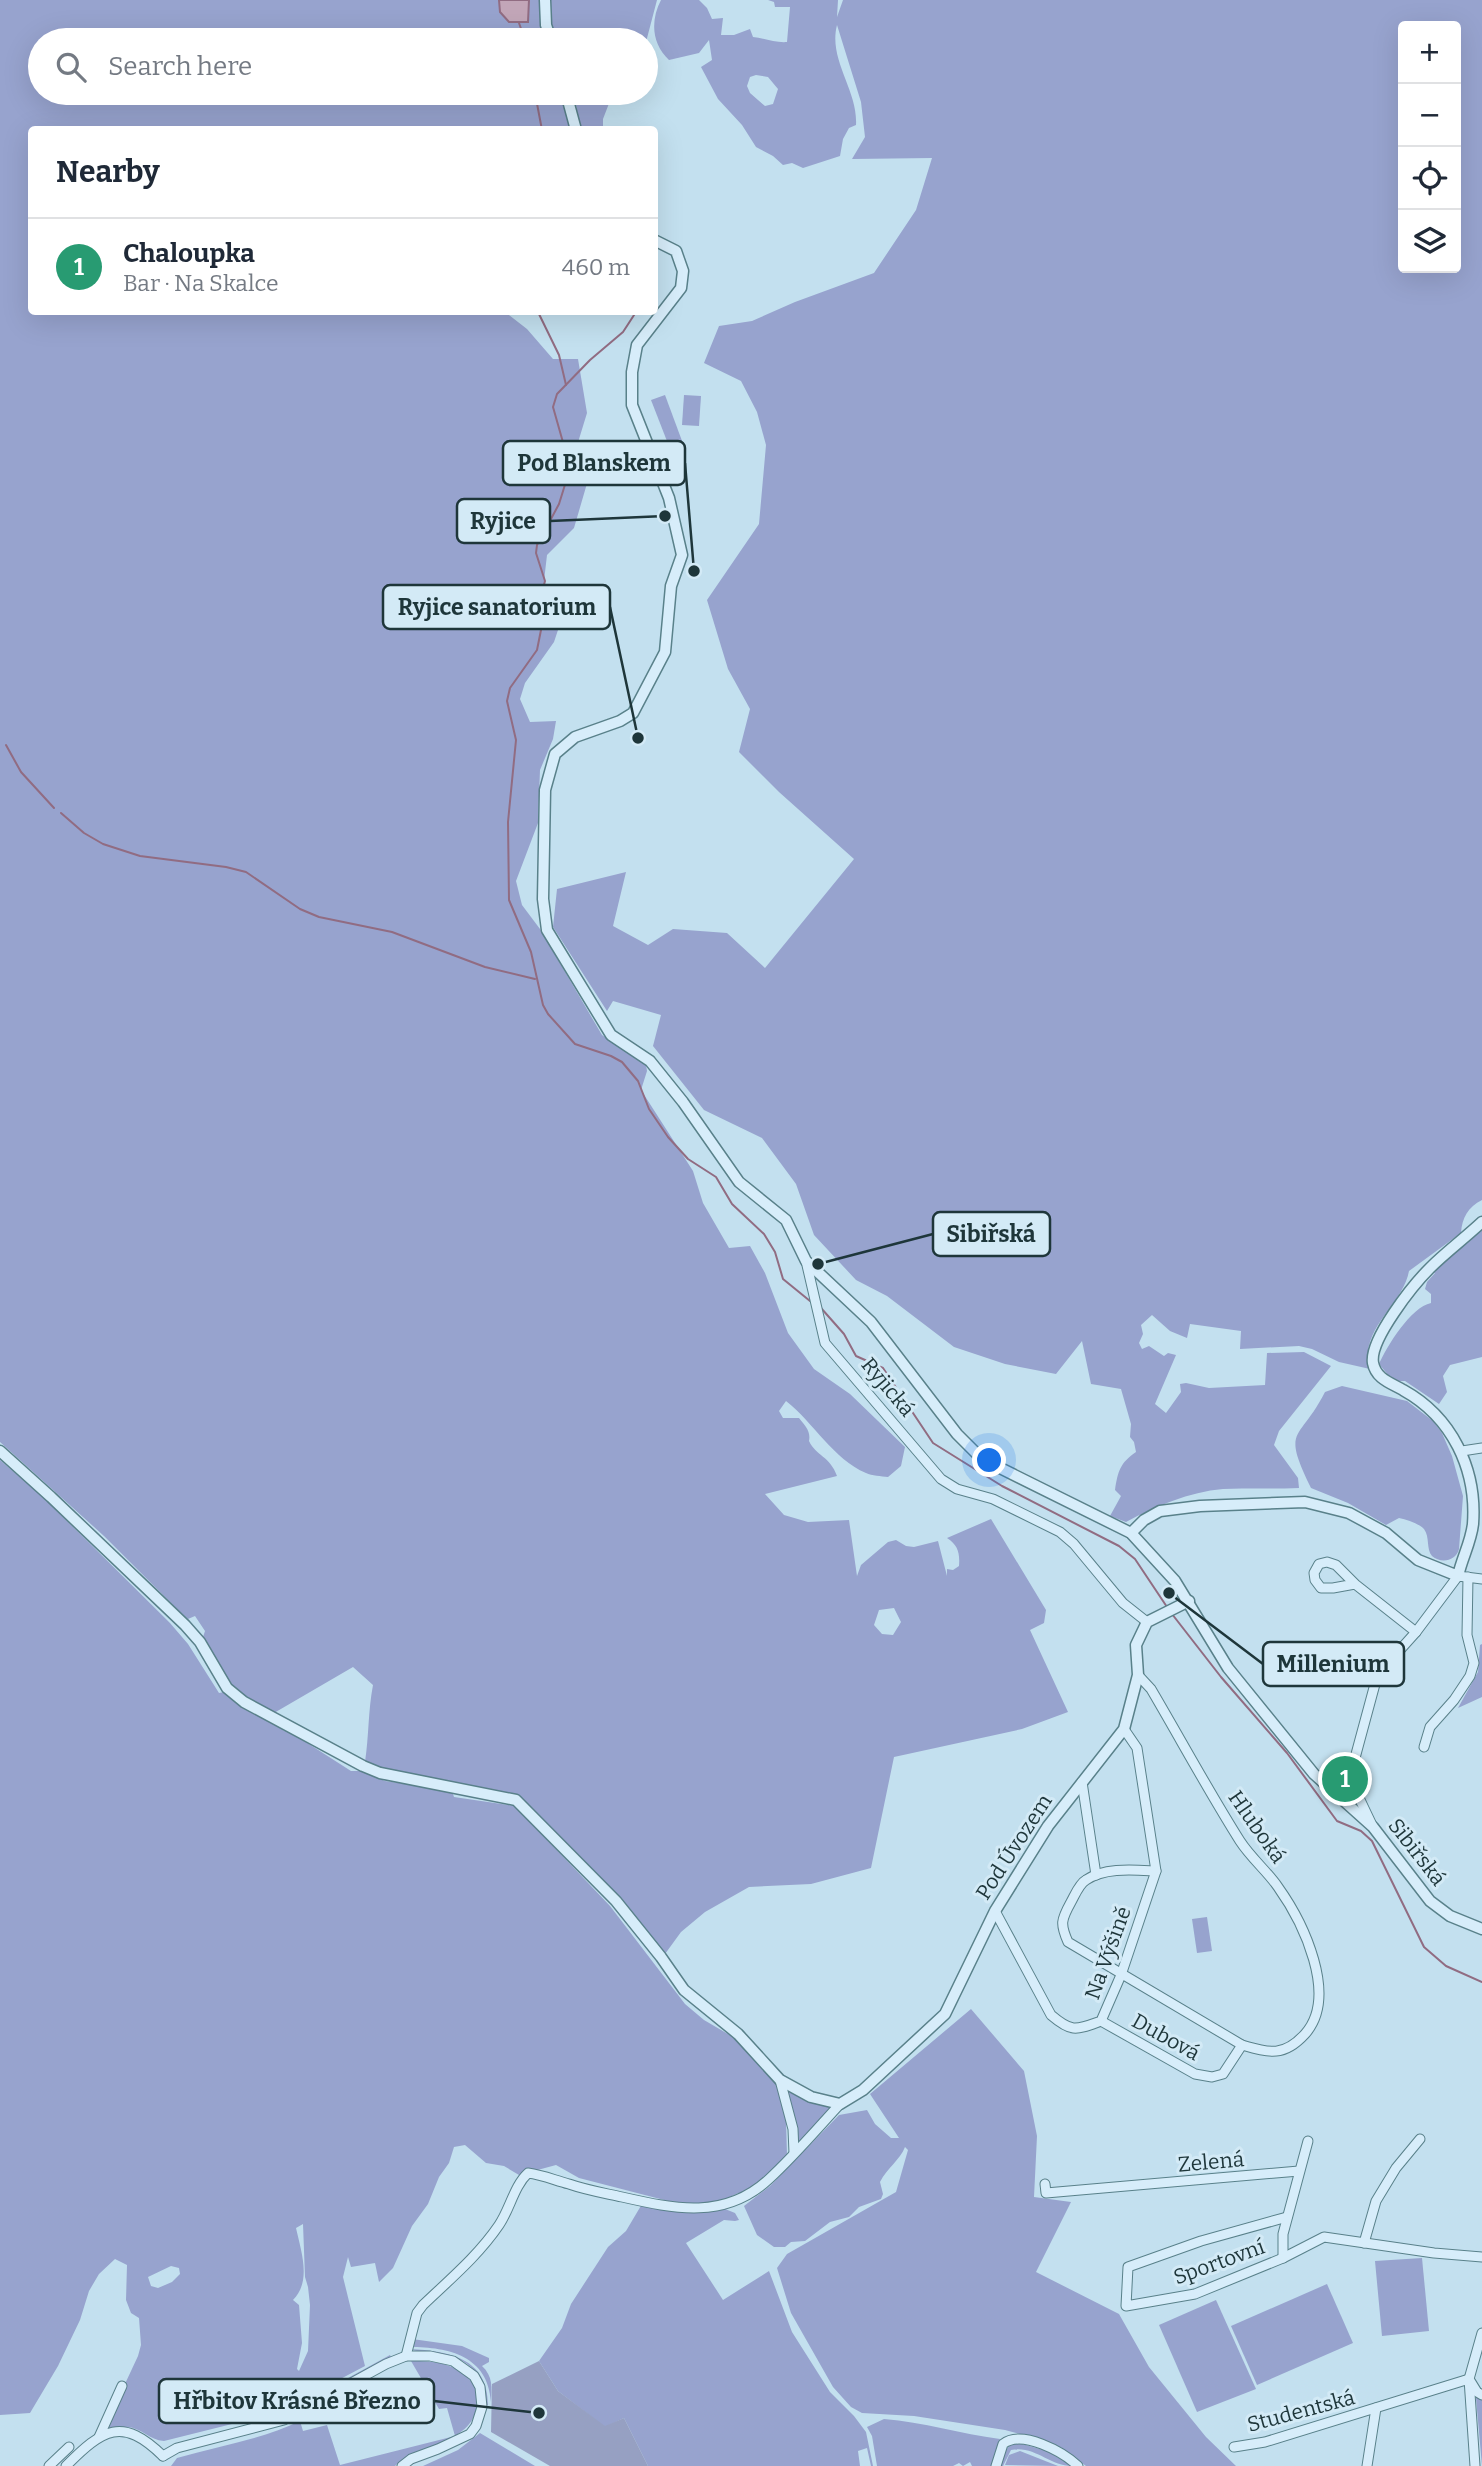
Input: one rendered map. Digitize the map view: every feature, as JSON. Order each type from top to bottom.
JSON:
[{"type":"street","points":[[545,0],[547,28]]},
{"type":"street","points":[[569,105],[575,126]]},
{"type":"street","name":"Ryjická","points":[[658,242],[676,251],[683,271],[681,288],[637,345],[632,372],[632,405],[669,498],[682,555],[671,586],[665,652],[634,713],[620,721],[575,737],[555,754],[545,790],[543,899],[547,930],[611,1035],[650,1061],[683,1101],[740,1182],[786,1220],[806,1261],[825,1343],[941,1479],[957,1489],[993,1499],[1060,1532],[1074,1544],[1123,1603],[1147,1622]]},
{"type":"street","points":[[1424,1747],[1430,1727],[1454,1700],[1470,1676],[1474,1663],[1467,1635],[1463,1576],[1473,1525],[1471,1480],[1462,1451],[1428,1405],[1382,1379],[1373,1365],[1372,1349],[1395,1311],[1429,1269],[1482,1222]]},
{"type":"street","name":"Sibiřská","points":[[806,1261],[871,1322],[957,1434],[982,1459],[1131,1533],[1175,1581],[1228,1668],[1314,1774],[1373,1827],[1430,1901],[1450,1916],[1482,1929]]},
{"type":"street","points":[[1462,1451],[1482,1448]]},
{"type":"street","points":[[0,1451],[185,1625],[200,1642],[227,1688],[244,1702],[380,1773],[516,1800],[616,1900],[661,1956],[684,1990],[738,2034],[780,2080],[811,2096],[840,2104],[768,2180],[735,2202],[708,2208],[673,2207],[569,2185],[549,2176],[527,2173],[498,2227],[470,2260],[423,2305],[413,2325],[406,2356]]},
{"type":"street","points":[[1131,1533],[1144,1520],[1160,1511],[1200,1506],[1305,1502],[1349,1513],[1386,1534],[1418,1560],[1463,1576],[1482,1579]]},
{"type":"street","points":[[1373,1827],[1352,1783],[1355,1754],[1375,1684],[1381,1671],[1463,1576]]},
{"type":"street","points":[[1354,1584],[1416,1632]]},
{"type":"street","points":[[1147,1622],[1189,1601]]},
{"type":"street","name":"Pod Úvozem","points":[[840,2104],[863,2090],[946,2014],[995,1911],[1048,1826],[1125,1729],[1138,1675],[1136,1645],[1147,1622]]},
{"type":"street","name":"Hluboká","points":[[1138,1675],[1151,1689],[1242,1844],[1278,1887],[1303,1931],[1318,1974],[1318,2006]]},
{"type":"street","name":"Na Výšině","points":[[995,1911],[1051,2015],[1065,2027],[1076,2028],[1101,2021],[1121,1975],[1156,1871],[1137,1748],[1125,1729]]},
{"type":"street","points":[[1082,1782],[1096,1875],[1126,1870],[1156,1871]]},
{"type":"street","name":"Dubová","points":[[1096,1875],[1083,1881],[1063,1916],[1062,1928],[1069,1942],[1121,1975],[1242,2045],[1268,2052],[1293,2047],[1311,2026],[1318,2006]]},
{"type":"street","name":"Dubová","points":[[1101,2021],[1195,2074],[1212,2077],[1223,2074],[1242,2045]]},
{"type":"street","points":[[780,2080],[793,2129],[794,2153]]},
{"type":"street","points":[[1364,2243],[1376,2202],[1396,2168],[1420,2139]]},
{"type":"street","points":[[1283,2258],[1283,2234],[1308,2141]]},
{"type":"street","name":"Zelená","points":[[1045,2185],[1046,2193],[1299,2172]]},
{"type":"street","name":"Sportovní","points":[[1287,2217],[1201,2241],[1128,2267],[1126,2306],[1195,2294],[1283,2258],[1324,2237],[1482,2257]]},
{"type":"street","points":[[1475,2466],[1469,2379],[1482,2333]]},
{"type":"street","points":[[99,2437],[122,2431],[137,2434],[163,2461],[177,2448],[284,2420],[386,2364],[406,2356],[430,2356],[453,2361],[474,2376],[480,2387],[482,2407],[476,2426],[470,2434],[411,2459],[402,2466]]},
{"type":"street","points":[[1469,2379],[1482,2395]]},
{"type":"street","name":"Studentská","points":[[1234,2447],[1265,2442],[1469,2379]]},
{"type":"street","points":[[66,2466],[99,2437],[122,2386]]},
{"type":"street","name":"Studentská","points":[[1367,2466],[1376,2409]]},
{"type":"street","points":[[996,2466],[1003,2444],[1015,2438],[1032,2441],[1056,2451],[1078,2466]]},
{"type":"street","points":[[49,2466],[69,2446]]},
{"type":"shaded area","points":[[0,0],[499,0],[500,12],[509,22],[528,22],[529,0],[540,0],[542,28],[28,28],[28,105],[564,105],[571,126],[28,126],[28,315],[509,315],[527,329],[553,359],[578,359],[587,413],[572,462],[588,480],[574,528],[547,555],[544,581],[561,621],[554,642],[525,683],[520,699],[530,722],[556,721],[553,739],[540,770],[538,823],[516,881],[522,905],[540,929],[602,1035],[646,1065],[647,1071],[641,1090],[693,1171],[703,1203],[729,1248],[750,1246],[765,1273],[788,1333],[814,1369],[850,1394],[905,1447],[901,1466],[888,1477],[868,1474],[844,1459],[786,1401],[779,1411],[783,1418],[799,1418],[808,1431],[812,1446],[831,1464],[837,1476],[765,1494],[784,1515],[808,1522],[849,1520],[857,1576],[861,1565],[888,1542],[896,1540],[914,1547],[938,1541],[947,1576],[947,1569],[953,1570],[959,1566],[959,1553],[947,1538],[991,1519],[1046,1610],[1044,1623],[1030,1630],[1068,1712],[1022,1729],[894,1757],[871,1868],[811,1884],[749,1887],[705,1912],[681,1932],[665,1954],[619,1897],[518,1795],[381,1768],[365,1762],[373,1685],[353,1667],[274,1713],[241,1694],[224,1678],[203,1637],[205,1631],[195,1616],[188,1619],[104,1536],[0,1442]],"holes":[[[894,1608],[901,1622],[893,1635],[882,1634],[874,1625],[879,1610]]]},
{"type":"shaded area","points":[[499,0],[529,0],[528,22],[509,22],[500,12]]},
{"type":"shaded area","points":[[551,0],[657,0],[650,28],[551,28],[549,23]]},
{"type":"shaded area","points":[[661,0],[699,0],[712,19],[723,18],[721,35],[734,35],[750,29],[753,37],[787,42],[790,7],[775,7],[774,2],[768,0],[838,0],[837,17],[843,0],[1482,0],[1482,1200],[1467,1214],[1461,1233],[1409,1271],[1401,1292],[1370,1341],[1370,1369],[1339,1362],[1299,1346],[1240,1349],[1241,1331],[1190,1324],[1187,1338],[1170,1331],[1152,1315],[1141,1325],[1143,1334],[1139,1343],[1142,1349],[1149,1346],[1164,1356],[1168,1353],[1176,1355],[1155,1404],[1166,1413],[1181,1392],[1180,1384],[1209,1388],[1265,1385],[1267,1353],[1304,1352],[1331,1366],[1279,1431],[1274,1445],[1298,1478],[1299,1488],[1210,1491],[1173,1501],[1126,1522],[1110,1516],[1121,1496],[1115,1490],[1119,1473],[1126,1460],[1136,1452],[1130,1437],[1131,1424],[1121,1389],[1091,1384],[1082,1341],[1056,1374],[1005,1364],[954,1347],[887,1296],[856,1280],[814,1235],[796,1184],[762,1138],[704,1110],[653,1046],[661,1015],[613,1001],[607,1011],[553,927],[557,889],[626,872],[613,926],[648,945],[673,929],[727,933],[765,968],[854,859],[739,752],[750,709],[728,669],[707,600],[759,524],[766,445],[757,412],[741,381],[704,363],[719,326],[752,321],[874,273],[916,210],[932,158],[852,159],[865,137],[861,102],[837,25],[836,50],[853,100],[856,125],[849,128],[843,139],[840,156],[803,168],[792,163],[783,165],[756,147],[742,125],[718,99],[701,67],[712,60],[709,40],[699,53],[669,60],[658,45],[658,28],[654,28]],"holes":[[[756,75],[768,77],[778,89],[773,104],[765,106],[750,93],[747,86],[750,77]]]},
{"type":"shaded area","points":[[576,105],[608,105],[603,126],[580,126]]},
{"type":"shaded area","points":[[665,395],[685,449],[672,454],[651,400]]},
{"type":"shaded area","points":[[684,395],[701,396],[699,426],[682,425]]},
{"type":"shaded area","points":[[1482,1228],[1482,1357],[1450,1365],[1443,1376],[1447,1392],[1439,1404],[1405,1381],[1393,1381],[1379,1364],[1408,1319],[1423,1306],[1431,1303],[1431,1294],[1425,1289],[1435,1273],[1432,1272]]},
{"type":"shaded area","points":[[1342,1386],[1407,1401],[1433,1421],[1442,1433],[1452,1456],[1463,1496],[1459,1549],[1452,1559],[1440,1560],[1432,1556],[1426,1532],[1416,1523],[1399,1518],[1386,1525],[1348,1503],[1311,1488],[1297,1454],[1297,1436],[1325,1392]]},
{"type":"shaded area","points":[[0,1460],[45,1499],[170,1623],[188,1644],[219,1693],[224,1692],[351,1771],[361,1771],[385,1781],[452,1791],[454,1797],[515,1806],[610,1906],[685,2004],[704,2020],[745,2044],[777,2083],[786,2121],[787,2155],[767,2178],[740,2196],[738,2193],[709,2203],[692,2204],[668,2201],[579,2178],[556,2165],[519,2175],[504,2166],[486,2163],[465,2145],[454,2147],[449,2163],[439,2177],[428,2204],[412,2226],[393,2268],[379,2282],[375,2263],[351,2267],[348,2257],[343,2277],[365,2366],[276,2413],[164,2441],[132,2428],[103,2431],[141,2345],[139,2318],[131,2313],[126,2300],[127,2265],[115,2259],[99,2274],[89,2291],[80,2320],[58,2366],[30,2413],[0,2415]],"holes":[[[303,2224],[305,2277],[310,2305],[308,2351],[299,2371],[297,2369],[302,2343],[299,2305],[293,2300],[299,2292],[304,2275],[296,2228]],[[171,2266],[179,2268],[180,2274],[172,2282],[158,2288],[151,2286],[148,2277]]]},
{"type":"shaded area","points":[[1482,1644],[1482,1697],[1458,1708],[1478,1672]]},
{"type":"shaded area","points":[[1207,1917],[1212,1951],[1197,1953],[1192,1919]]},
{"type":"shaded area","points":[[971,2009],[1024,2071],[1037,2136],[1034,2197],[1071,2202],[1036,2272],[1119,2314],[1149,2367],[1206,2437],[1236,2466],[1086,2466],[1062,2448],[1005,2430],[914,2416],[862,2413],[851,2407],[833,2387],[791,2313],[777,2268],[787,2254],[896,2192],[908,2150],[905,2147],[880,2182],[883,2194],[881,2199],[859,2207],[849,2217],[830,2222],[805,2241],[774,2247],[757,2235],[744,2206],[770,2186],[839,2115],[867,2110],[875,2124],[891,2138],[899,2138],[870,2094]]},
{"type":"shaded area","points":[[784,2084],[833,2106],[797,2147]]},
{"type":"shaded area","points":[[642,2204],[698,2213],[725,2209],[735,2213],[739,2220],[724,2220],[686,2243],[723,2300],[769,2271],[792,2332],[830,2392],[866,2432],[873,2466],[867,2448],[858,2451],[860,2466],[648,2466],[624,2418],[605,2427],[558,2391],[539,2361],[562,2328],[571,2304],[608,2247],[626,2231]]},
{"type":"shaded area","points":[[1422,2258],[1429,2331],[1382,2336],[1375,2261]]},
{"type":"shaded area","points":[[1327,2284],[1353,2343],[1257,2385],[1231,2326]]},
{"type":"shaded area","points":[[1216,2300],[1256,2389],[1197,2412],[1159,2325]]},
{"type":"shaded area","points":[[412,2339],[462,2346],[489,2358],[489,2362],[482,2366],[490,2378],[491,2402],[483,2374],[474,2364],[452,2352],[410,2347]]},
{"type":"shaded area","points":[[410,2349],[452,2355],[464,2360],[474,2367],[481,2377],[486,2389],[488,2405],[479,2376],[467,2363],[449,2355]]},
{"type":"shaded area","points":[[390,2355],[391,2357],[296,2409],[295,2407]]},
{"type":"shaded area","points":[[411,2361],[451,2367],[459,2370],[473,2383],[477,2399],[474,2416],[457,2435],[455,2436],[447,2408],[439,2409]]},
{"type":"shaded area","points":[[539,2361],[558,2391],[605,2426],[624,2418],[648,2466],[550,2466],[491,2432],[492,2384]]},
{"type":"shaded area","points":[[1476,2398],[1482,2398],[1482,2466]]},
{"type":"shaded area","points":[[884,2419],[1000,2439],[991,2466],[972,2466],[970,2462],[963,2466],[959,2463],[953,2466],[877,2466],[872,2436],[867,2427]]},
{"type":"shaded area","points":[[300,2421],[303,2431],[327,2425],[340,2465],[454,2436],[405,2458],[395,2466],[171,2466],[177,2458],[255,2438]]},
{"type":"shaded area","points":[[480,2433],[535,2466],[423,2466],[458,2450]]},
{"type":"shaded area","points":[[1015,2442],[1047,2451],[1072,2466],[1019,2449],[1011,2450],[1003,2466],[1000,2466],[1004,2452]]},
{"type":"shaded area","points":[[1020,2451],[1058,2466],[1005,2465],[1009,2455]]},
{"type":"waterway","points":[[519,23],[521,28]]},
{"type":"waterway","points":[[537,105],[541,126]]},
{"type":"waterway","points":[[539,315],[559,355],[566,385]]},
{"type":"waterway","points":[[634,315],[623,332],[590,360],[557,394],[553,407],[568,460],[568,475],[559,504],[537,545],[536,553],[545,581],[540,600],[542,625],[537,650],[510,688],[507,701],[516,740],[508,822],[509,900],[531,952],[543,1005],[548,1014],[575,1044],[622,1062],[638,1081],[649,1109],[668,1137],[688,1159],[716,1177],[732,1204],[764,1234],[775,1252],[783,1279],[810,1301]]},
{"type":"waterway","points":[[6,745],[21,772],[54,808]]},
{"type":"waterway","points":[[61,813],[84,833],[103,844],[140,856],[246,872],[300,909],[319,917],[392,932],[485,967],[535,979]]},
{"type":"waterway","points":[[821,1308],[844,1334],[856,1356],[883,1368],[933,1443],[1002,1486],[1119,1546],[1135,1559],[1167,1607]]},
{"type":"waterway","points":[[1172,1614],[1221,1677],[1287,1753],[1337,1821],[1361,1831],[1372,1841],[1424,1947],[1446,1966],[1482,1982]]},
{"type":"place","name":"Ryjice","points":[[665,516]]},
{"type":"place","name":"Pod Blanskem","points":[[694,571]]},
{"type":"place","name":"Ryjice sanatorium","points":[[638,738]]},
{"type":"place","name":"Sibiřská","points":[[818,1264]]},
{"type":"place","name":"Millenium","points":[[1169,1593]]},
{"type":"place","name":"Chaloupka","points":[[1345,1779]]},
{"type":"place","name":"Hřbitov Krásné Březno","points":[[539,2413]]}]
